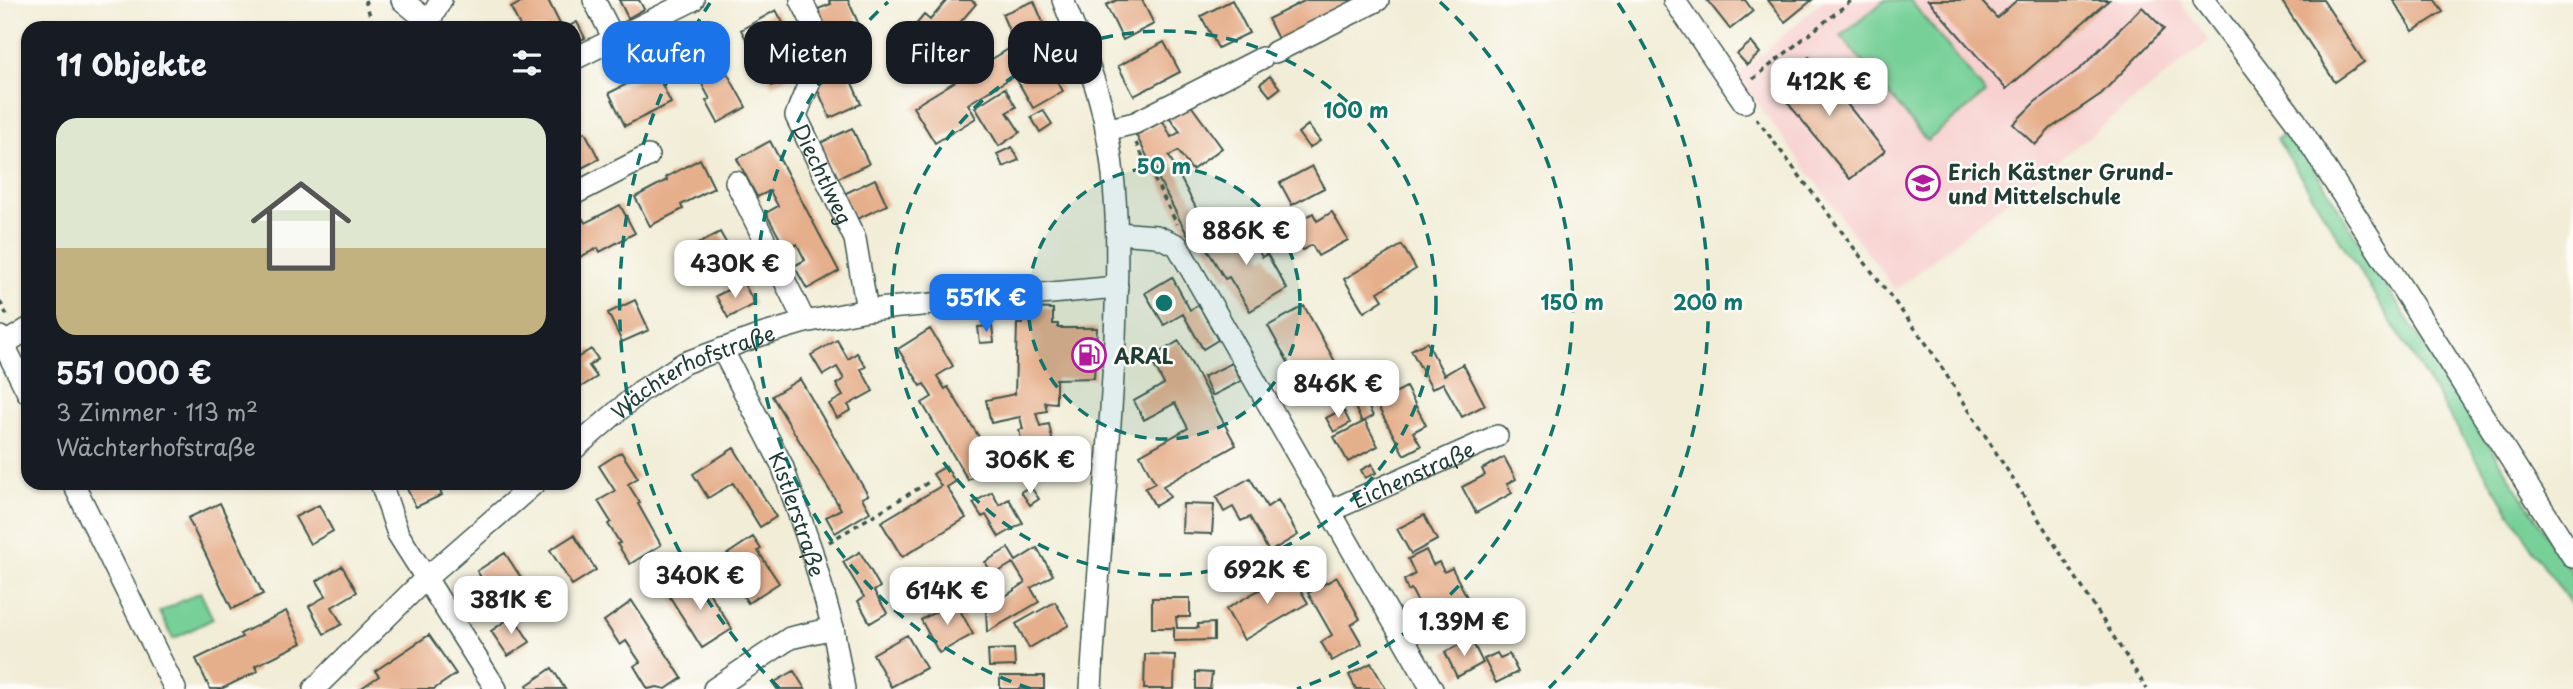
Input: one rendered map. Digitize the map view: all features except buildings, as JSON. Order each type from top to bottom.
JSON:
[{"type":"street","points":[[402,0],[425,21]]},
{"type":"street","points":[[431,21],[441,0]]},
{"type":"street","points":[[594,0],[605,21]]},
{"type":"street","points":[[650,21],[693,0]]},
{"type":"street","name":"Diechtlweg","points":[[801,0],[815,31],[818,51],[816,65],[796,116],[855,239],[867,310]]},
{"type":"street","points":[[1063,0],[1091,73],[1106,130],[1116,196],[1113,387],[1091,689]]},
{"type":"street","points":[[1106,130],[1128,126],[1378,0]]},
{"type":"street","points":[[1674,0],[1741,97]]},
{"type":"street","points":[[2204,0],[2295,120],[2573,557]]},
{"type":"street","points":[[581,56],[602,45]]},
{"type":"street","points":[[581,190],[648,156]]},
{"type":"street","points":[[736,182],[805,322]]},
{"type":"street","points":[[1117,233],[1156,236],[1177,246],[1432,689]]},
{"type":"street","name":"Wächterhofstraße","points":[[581,443],[641,391],[684,363],[805,322],[867,310],[1116,287]]},
{"type":"street","points":[[21,333],[2,340],[21,379]]},
{"type":"street","name":"Kistlerstraße","points":[[722,349],[782,465],[812,552],[833,628],[844,689]]},
{"type":"street","name":"Eichenstraße","points":[[1330,511],[1497,436]]},
{"type":"street","points":[[76,490],[175,689]]},
{"type":"street","points":[[383,490],[398,534],[496,689]]},
{"type":"street","points":[[314,689],[425,579],[527,490]]},
{"type":"street","points":[[714,689],[790,638],[833,628]]},
{"type":"path","points":[[365,0],[372,21]]},
{"type":"path","points":[[1852,0],[1741,97],[1928,346],[2147,689]]},
{"type":"path","points":[[1128,126],[1185,238],[1177,246]]},
{"type":"path","points":[[812,552],[929,482]]},
{"type":"shaded area","name":"Erich Kästner Grund- und Mittelschule","points":[[1823,0],[2178,0],[2209,41],[1895,290],[1737,76]]},
{"type":"green space","points":[[1885,0],[1910,0],[1986,93],[1927,141],[1841,36]]},
{"type":"green space","points":[[2291,130],[2384,283],[2573,575],[2573,607],[2537,556],[2277,139]]},
{"type":"green space","points":[[200,592],[213,619],[173,639],[160,612]]},
{"type":"place","name":"Erich Kästner Grund- und Mittelschule","points":[[1923,183]]},
{"type":"place","name":"ARAL","points":[[1089,355]]}]
